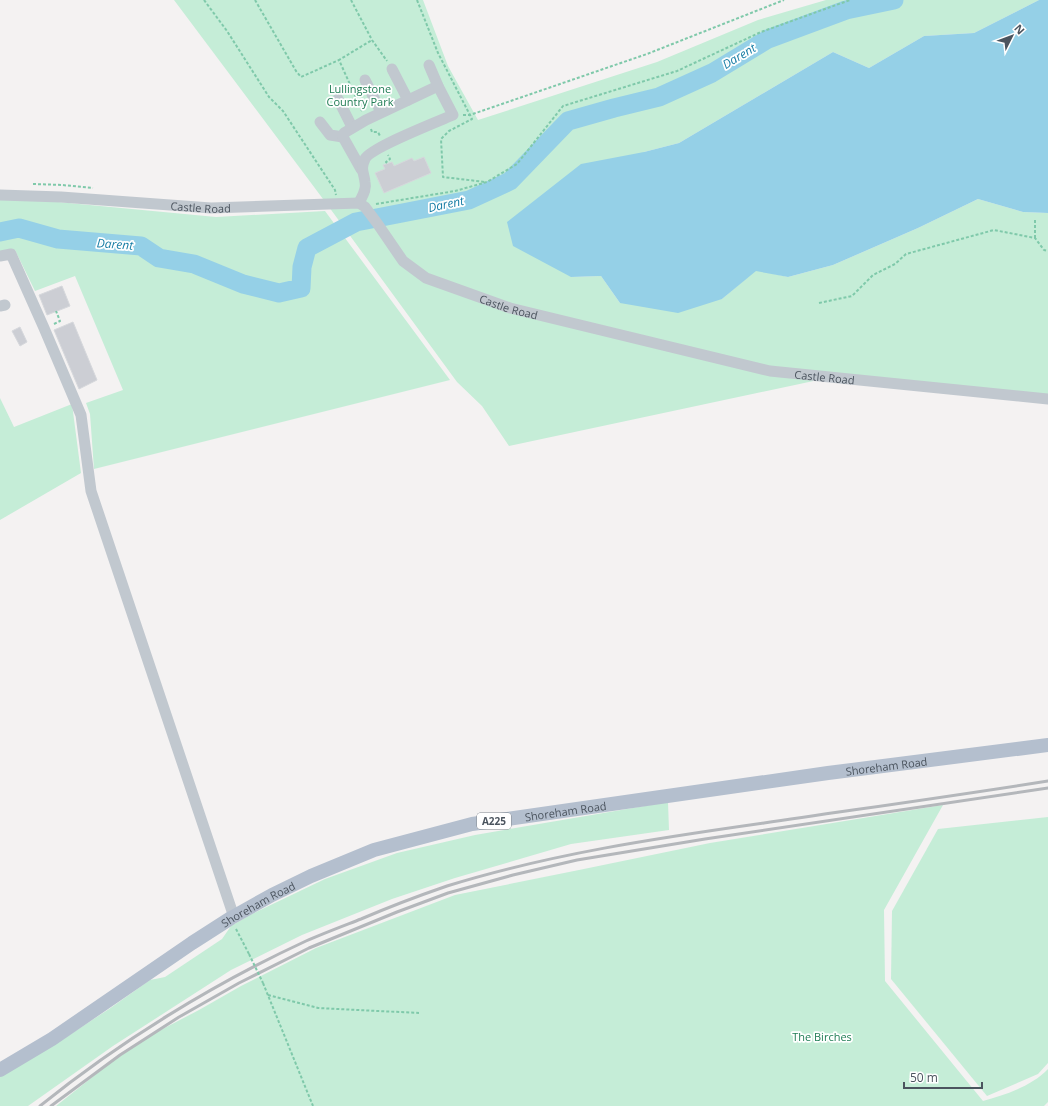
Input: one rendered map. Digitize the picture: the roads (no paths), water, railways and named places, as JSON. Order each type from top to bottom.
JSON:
[{"type":"main road","name":"Shoreham Road","points":[[0,1070],[52,1039],[192,943],[232,918],[272,895],[312,876],[374,850],[472,824],[828,773],[1048,745]]},
{"type":"street","points":[[361,169],[365,157],[384,145],[453,115],[428,65]]},
{"type":"street","points":[[392,69],[408,100]]},
{"type":"street","points":[[366,80],[381,112]]},
{"type":"street","points":[[343,137],[344,133],[352,127],[438,86]]},
{"type":"street","points":[[338,99],[352,127]]},
{"type":"street","points":[[320,122],[330,135],[343,137]]},
{"type":"street","points":[[343,137],[361,169],[366,183],[364,192],[365,208]]},
{"type":"street","name":"Castle Road","points":[[0,195],[61,197],[211,208],[365,208],[403,261],[426,278],[510,308],[770,371],[1048,399]]},
{"type":"street","points":[[0,256],[11,254],[81,415],[91,490],[232,918]]},
{"type":"water","points":[[1039,0],[1048,0],[1048,213],[1023,212],[978,199],[918,228],[833,265],[788,277],[756,271],[722,299],[678,313],[620,303],[601,276],[571,277],[513,246],[507,222],[581,164],[644,152],[679,143],[833,52],[869,68],[924,36],[974,33]]},
{"type":"waterway","name":"Darent","points":[[0,232],[19,228],[58,239],[141,246],[159,258],[194,264],[243,284],[279,293],[301,288],[302,267],[307,248],[356,222],[469,200],[510,181],[568,121],[659,97],[712,73],[768,39],[846,10],[894,0]]},
{"type":"railway","points":[[40,1106],[70,1082],[134,1037],[236,976],[313,938],[447,886],[525,865],[644,841],[1048,781]]},
{"type":"railway","points":[[51,1106],[120,1055],[179,1017],[239,983],[309,948],[448,893],[513,875],[577,860],[705,839],[1048,788]]},
{"type":"park label","name":"Lullingstone Country Park","points":[[360,94]]},
{"type":"park label","name":"The Birches","points":[[822,1036]]}]
